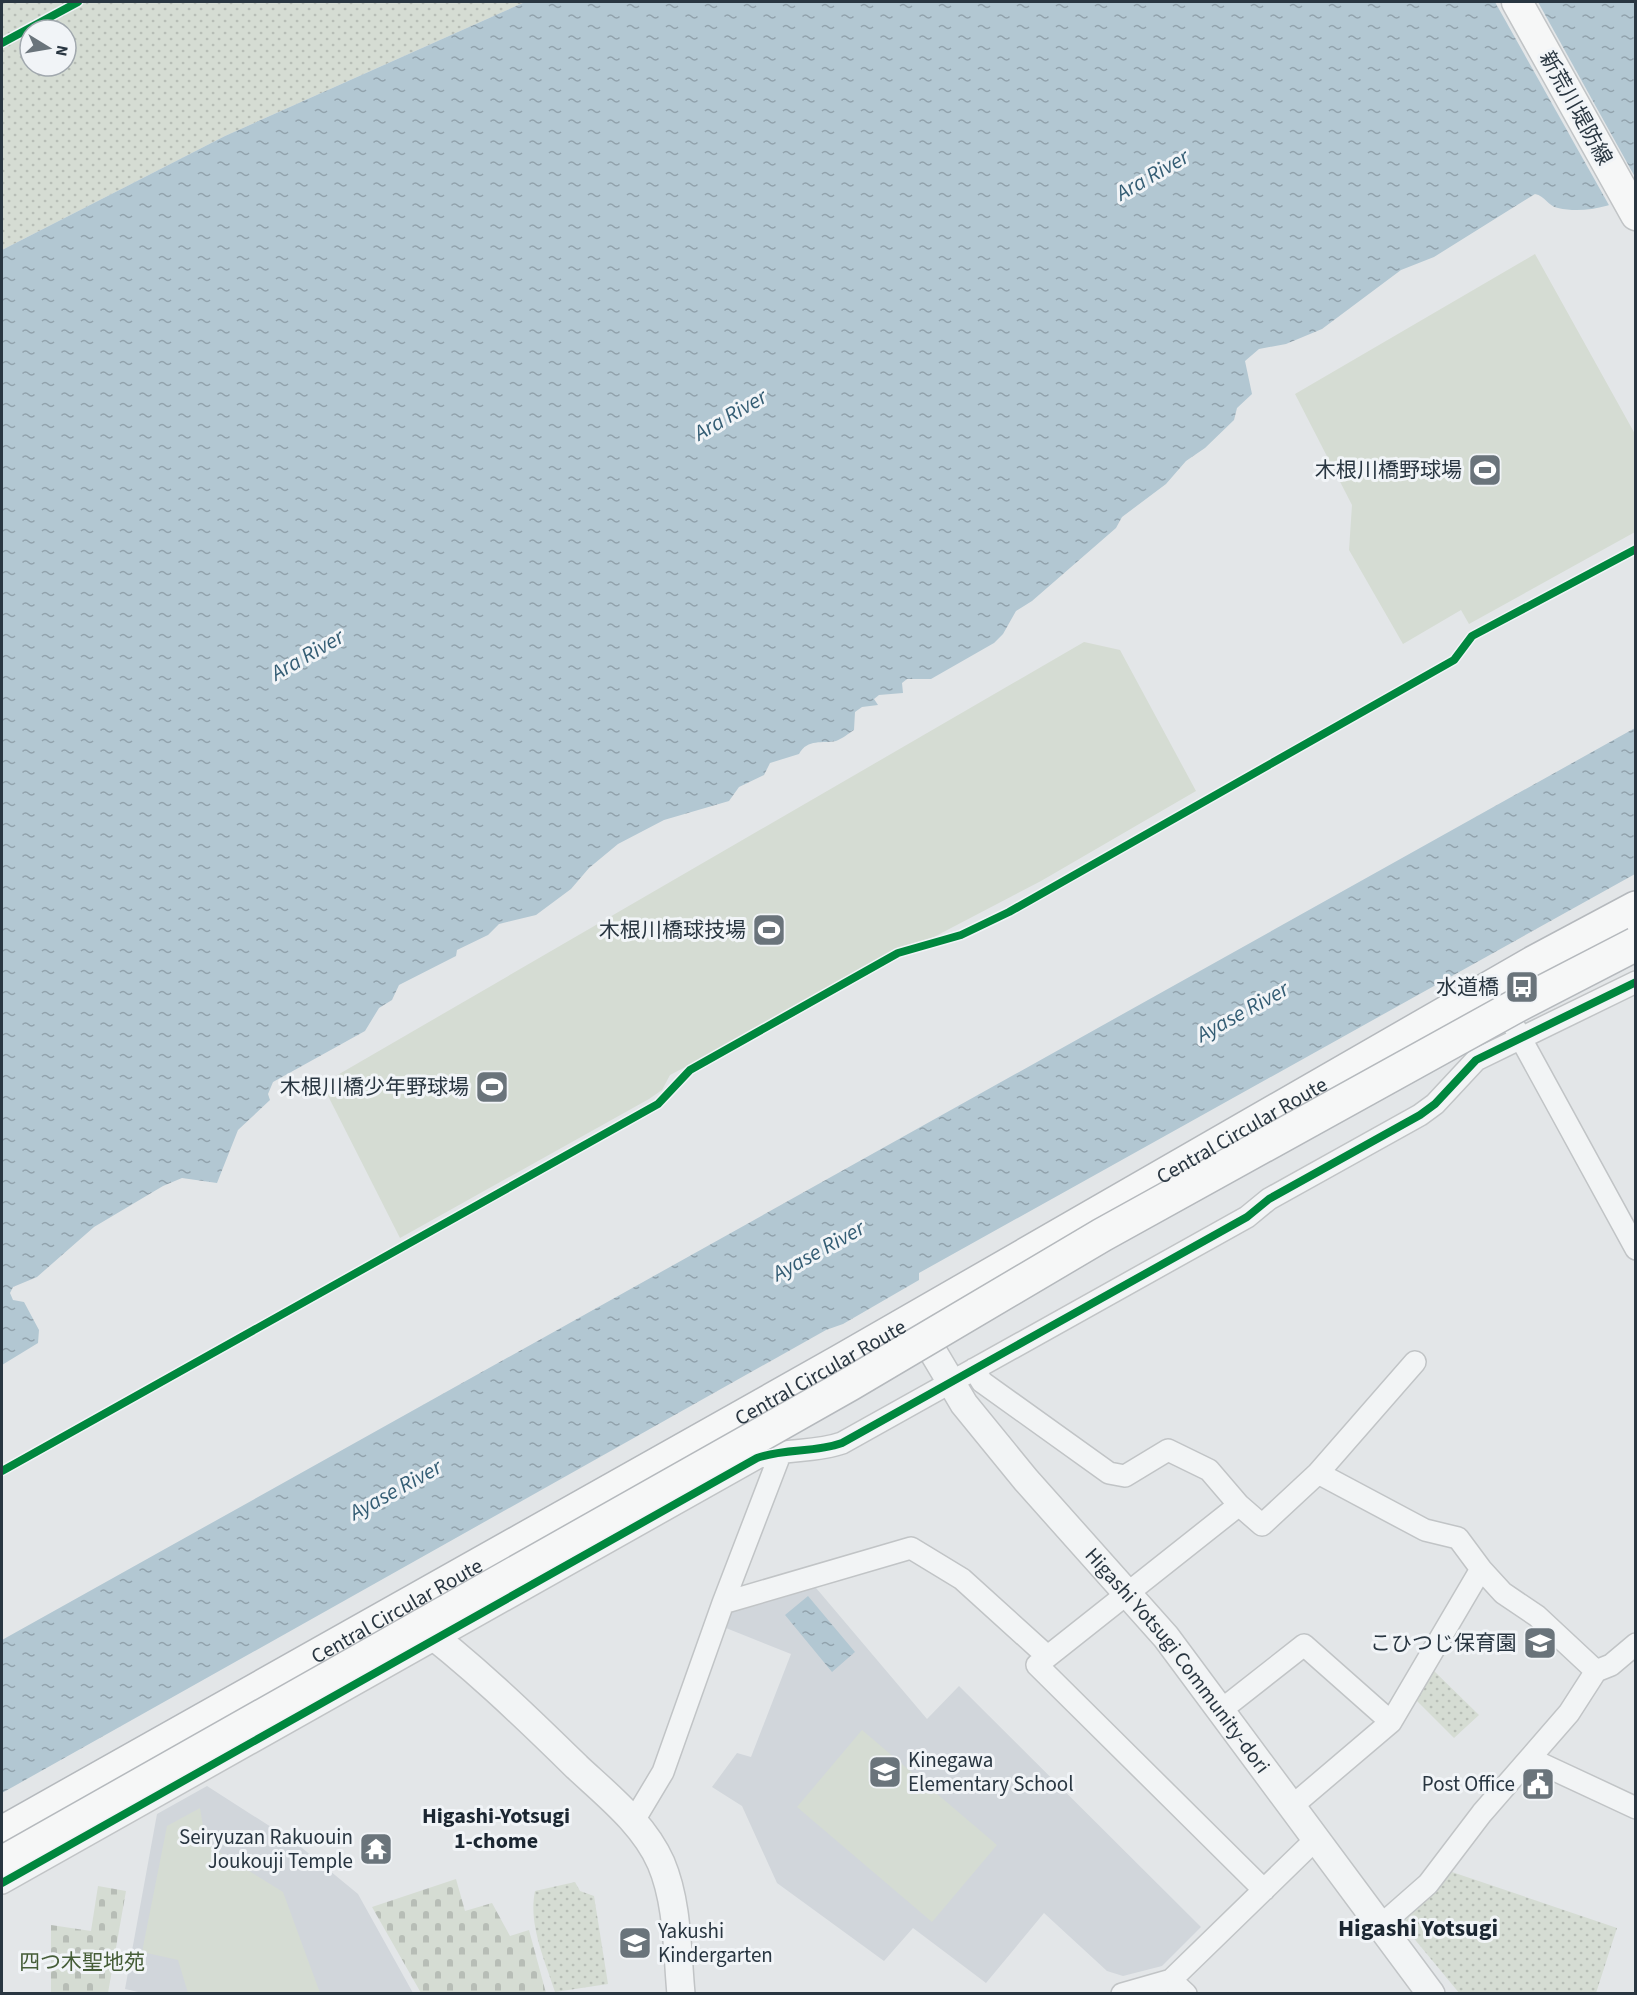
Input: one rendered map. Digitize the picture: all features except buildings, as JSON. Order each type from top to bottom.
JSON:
[{"type":"highway","name":"Central Circular Route","points":[[2,1833],[841,1361],[1533,963],[1635,908]]},
{"type":"highway","name":"Central Circular Route","points":[[2,1863],[840,1390],[1102,1235],[1513,1016],[1635,944]]},
{"type":"highway","points":[[1513,1016],[1635,954]]},
{"type":"main road","name":"新荒川堤防線","points":[[1517,2],[1635,215]]},
{"type":"main road","points":[[2,1847],[920,1330],[1513,1016],[1635,935]]},
{"type":"street","points":[[2,1883],[435,1637],[757,1458],[818,1451],[842,1443],[1247,1217],[1269,1199],[1436,1104],[1513,1016],[1635,982]]},
{"type":"street","points":[[1513,1016],[1635,1249]]},
{"type":"street","name":"Higashi Yotsugi Community-dori","points":[[920,1330],[949,1383],[1026,1480],[1166,1637],[1379,1927],[1431,1994]]},
{"type":"street","points":[[974,1369],[982,1382],[1109,1473],[1125,1476],[1168,1450],[1209,1470],[1239,1505],[1262,1525],[1318,1473],[1415,1362]]},
{"type":"street","points":[[633,1822],[663,1772],[723,1603],[789,1453],[771,1414]]},
{"type":"street","points":[[1318,1473],[1425,1530],[1458,1538],[1480,1569],[1503,1593],[1537,1616],[1596,1671]]},
{"type":"street","points":[[1239,1505],[1037,1665],[1264,1890]]},
{"type":"street","points":[[723,1603],[911,1548],[962,1580],[1047,1656]]},
{"type":"street","points":[[1291,1807],[1391,1722],[1480,1569]]},
{"type":"street","points":[[410,1618],[435,1637],[523,1715],[633,1822],[660,1860],[668,1880],[681,1994]]},
{"type":"street","points":[[1379,1927],[1428,1884],[1482,1813],[1569,1713],[1596,1671],[1611,1665],[1635,1644]]},
{"type":"street","points":[[1220,1711],[1304,1645],[1391,1722]]},
{"type":"street","points":[[1531,1759],[1635,1808]]},
{"type":"street","points":[[1122,1994],[1179,1987],[1264,1890],[1315,1840]]},
{"type":"shaded area","name":"Kinegawa Elementary School","points":[[811,1582],[927,1719],[959,1686],[1201,1927],[1162,1966],[1123,1976],[1107,1971],[1044,1913],[986,1983],[913,1928],[884,1961],[777,1883],[742,1806],[712,1787],[737,1753],[751,1757],[791,1654],[721,1626],[728,1607]]},
{"type":"shaded area","points":[[207,1786],[296,1843],[358,1894],[413,1993],[147,1994],[125,1989],[157,1814]]},
{"type":"green space","points":[[2,2],[525,2],[225,136],[2,250]]},
{"type":"green space","name":"木根川橋野球場","points":[[1535,254],[1635,434],[1635,532],[1469,624],[1461,610],[1403,644],[1349,550],[1352,505],[1295,394]]},
{"type":"green space","points":[[1084,642],[1120,650],[1196,791],[1041,881],[670,1075],[662,1090],[649,1099],[400,1238],[322,1084]]},
{"type":"green space","points":[[1432,1669],[1479,1715],[1454,1738],[1414,1698]]},
{"type":"green space","points":[[862,1730],[997,1845],[932,1922],[797,1807]]},
{"type":"green space","points":[[200,1808],[206,1844],[283,1892],[320,1993],[188,1993],[178,1960],[142,1952],[167,1826]]},
{"type":"green space","points":[[1452,1872],[1617,1928],[1596,1993],[1460,1994],[1402,1924]]},
{"type":"green space","points":[[456,1879],[465,1911],[492,1903],[510,1936],[529,1930],[546,1993],[421,1993],[372,1907]]},
{"type":"green space","points":[[575,1882],[580,1891],[594,1896],[608,1984],[555,1992],[536,1929],[533,1904],[535,1891]]},
{"type":"green space","name":"四つ木聖地苑","points":[[98,1886],[126,1891],[108,1993],[51,1993],[51,1925],[91,1931]]},
{"type":"water","name":"Ara River","points":[[525,2],[1635,2],[1635,195],[1607,206],[1568,210],[1555,207],[1535,194],[1434,257],[1401,270],[1322,329],[1286,344],[1259,349],[1245,361],[1252,394],[1237,408],[1234,420],[1205,448],[1186,461],[1166,484],[1122,517],[1116,528],[1032,601],[1016,611],[1003,634],[994,643],[931,679],[907,679],[902,683],[903,693],[879,695],[874,699],[878,705],[862,707],[855,712],[854,730],[836,741],[811,744],[799,754],[770,763],[764,775],[739,787],[729,801],[664,820],[618,844],[589,868],[571,889],[536,915],[499,924],[488,935],[457,950],[456,956],[399,985],[392,1000],[379,1008],[365,1031],[273,1082],[268,1094],[270,1100],[238,1130],[217,1183],[182,1178],[163,1186],[94,1227],[37,1277],[13,1287],[10,1293],[13,1300],[24,1302],[39,1330],[38,1343],[2,1365],[2,250],[225,136]]},
{"type":"water","name":"Ayase River","points":[[1635,728],[1635,874],[919,1273],[919,1280],[843,1324],[826,1330],[2,1793],[2,1640]]},
{"type":"water","points":[[808,1596],[855,1652],[832,1672],[785,1615]]},
{"type":"pier","points":[[1495,2],[1538,2],[1635,177],[1636,198],[1610,207]]},
{"type":"cycle path","points":[[2,43],[78,2]]},
{"type":"cycle path","points":[[2,1471],[658,1104],[690,1070],[898,953],[961,935],[1009,912],[1454,660],[1472,636],[1636,549]]},
{"type":"cycle path","points":[[2,1883],[757,1458],[842,1443],[1247,1217],[1269,1199],[1420,1115],[1435,1104],[1476,1060],[1636,982]]},
{"type":"place","name":"木根川橋野球場","points":[[1485,470]]},
{"type":"place","name":"木根川橋球技場","points":[[769,930]]},
{"type":"place","name":"水道橋","points":[[1522,987]]},
{"type":"place","name":"木根川橋少年野球場","points":[[492,1087]]},
{"type":"place","name":"こひつじ保育園","points":[[1540,1643]]},
{"type":"place","name":"Kinegawa Elementary School","points":[[885,1772]]},
{"type":"place","name":"Post Office","points":[[1538,1784]]},
{"type":"place","name":"Seiryuzan Rakuouin Joukouji Temple","points":[[376,1849]]},
{"type":"place","name":"Yakushi Kindergarten","points":[[635,1943]]},
{"type":"district","name":"Higashi-Yotsugi 1-chome","points":[[496,1828]]},
{"type":"district","name":"Higashi Yotsugi","points":[[1418,1928]]}]
